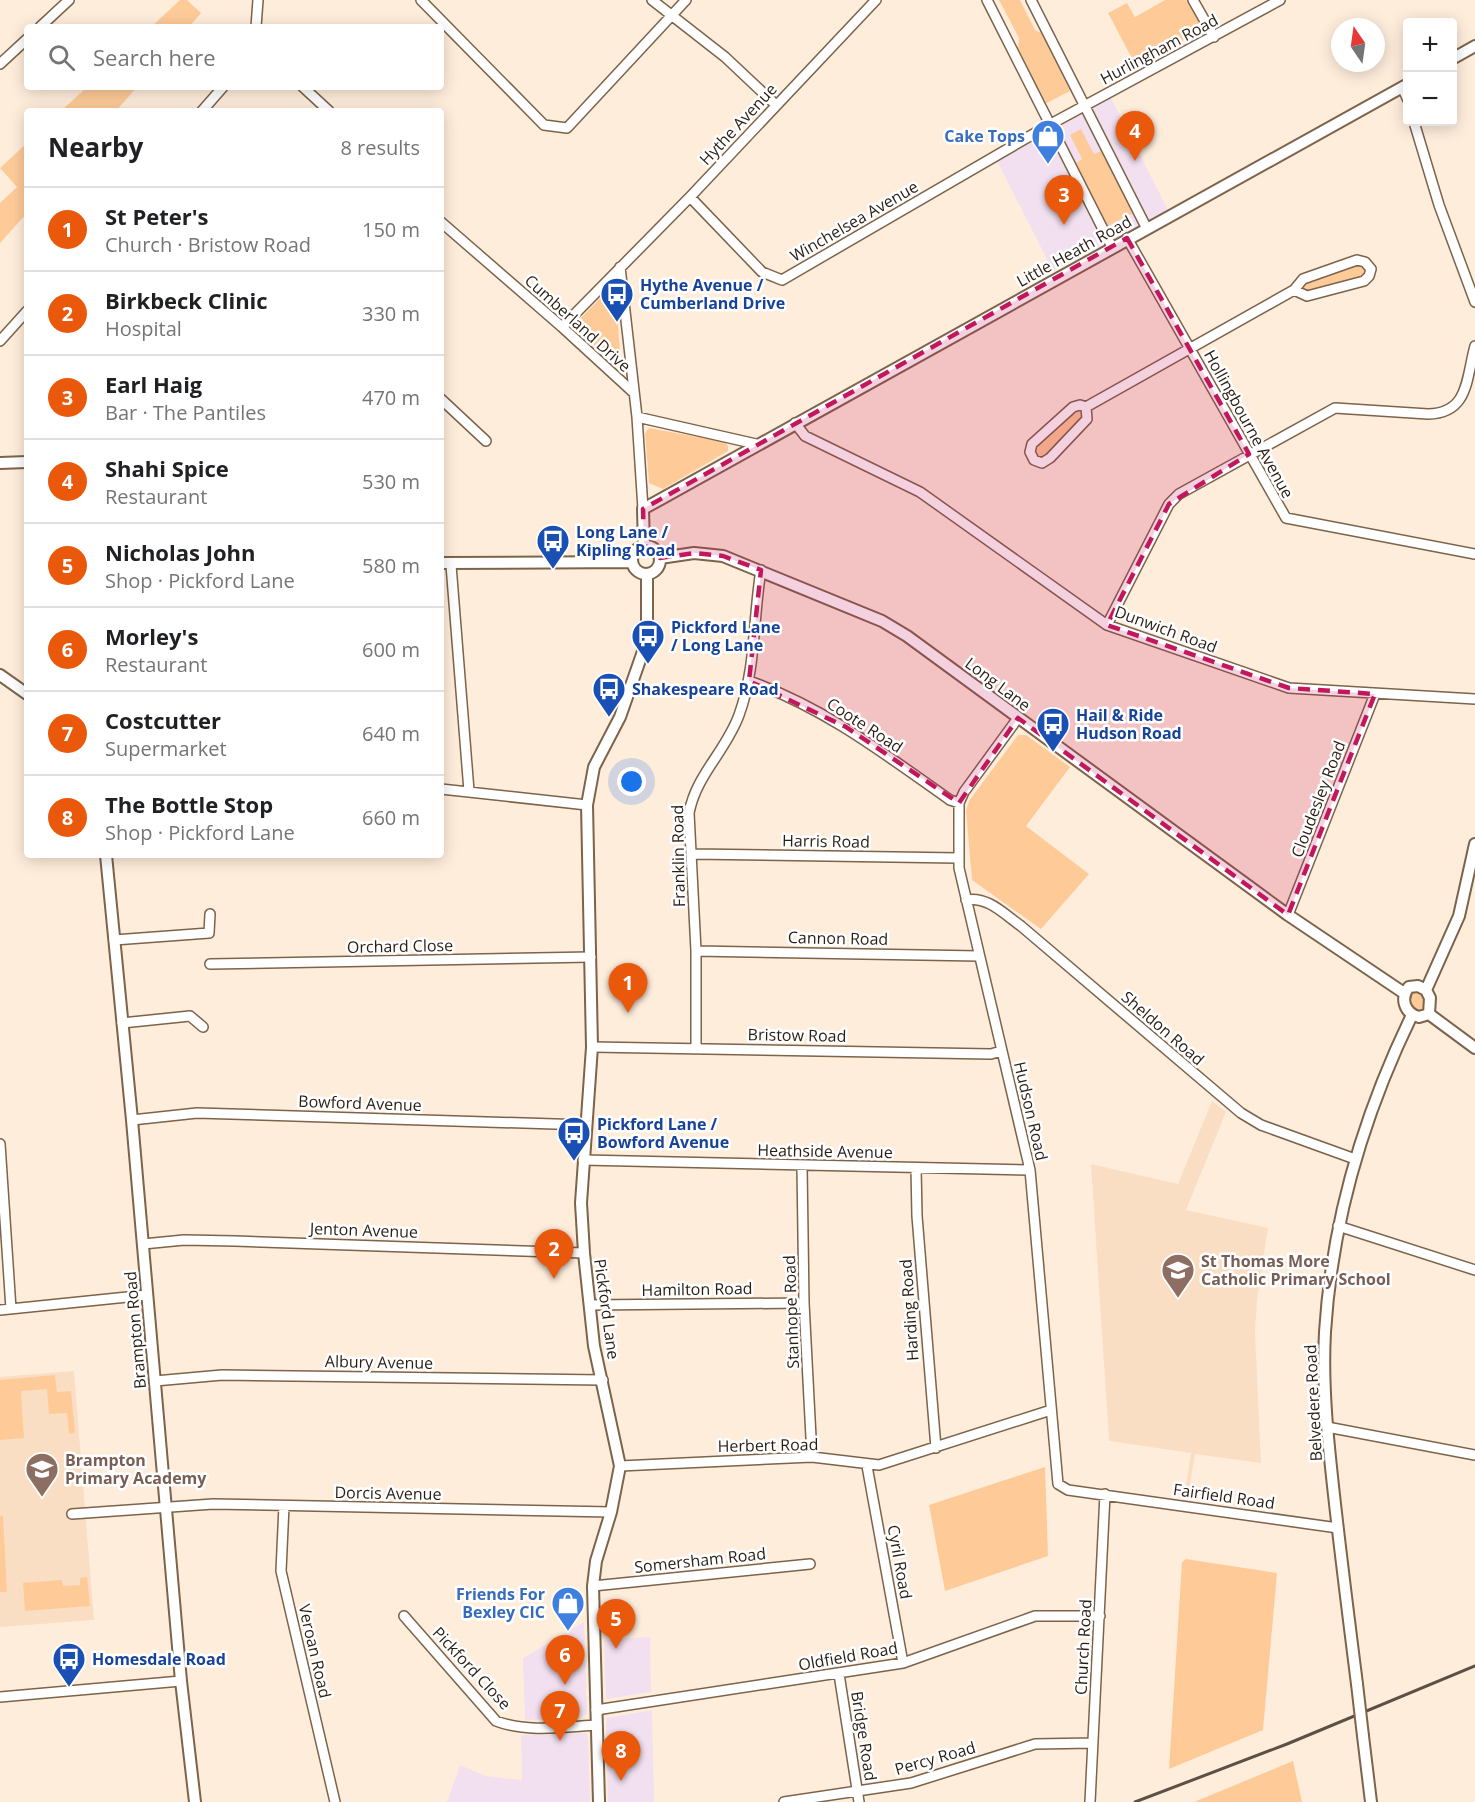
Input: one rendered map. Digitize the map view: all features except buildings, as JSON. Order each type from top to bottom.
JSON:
[{"type":"street","points":[[43,24],[69,0]]},
{"type":"street","points":[[256,24],[258,0]]},
{"type":"street","points":[[421,0],[544,125],[567,128],[686,0]]},
{"type":"street","points":[[652,0],[724,57],[776,105]]},
{"type":"street","name":"Hythe Avenue","points":[[562,327],[690,197],[876,0]]},
{"type":"street","points":[[987,0],[1112,247]]},
{"type":"street","points":[[1031,0],[1146,227]]},
{"type":"street","points":[[1193,0],[1214,37]]},
{"type":"street","name":"Hurlingham Road","points":[[1049,125],[1280,0]]},
{"type":"street","points":[[0,64],[24,42]]},
{"type":"street","points":[[1457,56],[1475,46]]},
{"type":"street","name":"Little Heath Road","points":[[643,509],[1146,227],[1403,87]]},
{"type":"street","points":[[205,108],[220,90]]},
{"type":"street","points":[[306,90],[326,108]]},
{"type":"street","name":"Winchelsea Avenue","points":[[690,197],[762,272],[782,280],[1049,125]]},
{"type":"street","points":[[1415,126],[1439,205],[1475,302]]},
{"type":"street","name":"Cumberland Drive","points":[[445,226],[634,393],[644,546]]},
{"type":"street","name":"Hollingbourne Avenue","points":[[1127,238],[1286,518],[1475,554]]},
{"type":"street","points":[[1086,407],[1089,413],[1087,419],[1050,458],[1042,463],[1034,460],[1029,452],[1032,444],[1073,407],[1080,405],[1086,407],[1294,290],[1303,279],[1358,260],[1365,262],[1371,269],[1370,276],[1364,281],[1353,284],[1307,296],[1294,290]]},
{"type":"street","points":[[620,267],[634,393]]},
{"type":"street","points":[[0,341],[24,313]]},
{"type":"street","points":[[1107,625],[1169,504],[1179,494],[1335,408],[1428,414],[1442,413],[1452,409],[1460,402],[1475,346]]},
{"type":"street","points":[[444,402],[486,441]]},
{"type":"street","points":[[637,417],[756,444]]},
{"type":"street","name":"Dunwich Road","points":[[795,423],[806,436],[920,492],[1107,625],[1289,688],[1475,699]]},
{"type":"street","points":[[0,463],[24,462]]},
{"type":"street","points":[[644,546],[655,549],[660,558],[657,569],[647,574],[637,571],[632,562],[635,551],[644,546]]},
{"type":"street","name":"Long Lane","points":[[660,558],[694,553],[723,556],[882,621],[907,636],[1288,915],[1404,993]]},
{"type":"street","points":[[469,791],[446,564],[632,562]]},
{"type":"street","name":"Franklin Road","points":[[696,1048],[696,951],[693,854],[689,813],[692,795],[701,778],[730,736],[749,681],[761,570]]},
{"type":"street","name":"Pickford Lane","points":[[599,1802],[593,1586],[596,1561],[620,1466],[594,1346],[581,1203],[592,1047],[587,806],[594,766],[620,717],[647,640],[647,574]]},
{"type":"street","points":[[0,675],[24,692]]},
{"type":"street","name":"Coote Road","points":[[749,681],[799,702],[846,727],[950,800],[959,803]]},
{"type":"street","name":"Cloudesley Road","points":[[1288,915],[1375,694]]},
{"type":"street","points":[[959,803],[964,792],[1018,718]]},
{"type":"street","points":[[444,789],[587,806]]},
{"type":"street","name":"Hudson Road","points":[[959,803],[958,858],[966,900],[1030,1170],[1058,1484],[1068,1490],[1105,1494]]},
{"type":"street","points":[[1426,990],[1459,916],[1475,844]]},
{"type":"street","name":"Harris Road","points":[[693,854],[958,858]]},
{"type":"street","name":"Brampton Road","points":[[106,858],[132,1120],[181,1681],[195,1802]]},
{"type":"street","name":"Sheldon Road","points":[[966,900],[976,898],[988,902],[1021,926],[1241,1113],[1261,1125],[1354,1159]]},
{"type":"street","points":[[114,940],[209,933],[210,914]]},
{"type":"street","name":"Cannon Road","points":[[696,951],[979,956]]},
{"type":"street","name":"Orchard Close","points":[[210,964],[591,957]]},
{"type":"street","points":[[1418,986],[1426,990],[1430,998],[1429,1014],[1419,1017],[1412,1015],[1403,999],[1409,987],[1418,986]]},
{"type":"street","points":[[1429,1014],[1475,1048]]},
{"type":"street","name":"Belvedere Road","points":[[1371,1802],[1327,1427],[1325,1334],[1338,1226],[1354,1159],[1373,1105],[1412,1015]]},
{"type":"street","points":[[122,1023],[190,1016],[203,1027]]},
{"type":"street","name":"Bristow Road","points":[[592,1047],[991,1054],[1001,1052]]},
{"type":"street","name":"Bowford Avenue","points":[[132,1120],[198,1113],[586,1125]]},
{"type":"street","points":[[0,1144],[11,1309]]},
{"type":"street","name":"Heathside Avenue","points":[[583,1160],[1030,1170]]},
{"type":"street","name":"Stanhope Road","points":[[802,1166],[804,1303],[812,1457]]},
{"type":"street","name":"Harding Road","points":[[916,1168],[922,1285],[936,1448]]},
{"type":"street","points":[[1338,1226],[1475,1270]]},
{"type":"street","name":"Jenton Avenue","points":[[142,1244],[184,1240],[235,1241],[584,1253]]},
{"type":"street","points":[[0,1310],[147,1295]]},
{"type":"street","name":"Hamilton Road","points":[[590,1305],[804,1303]]},
{"type":"street","name":"Albury Avenue","points":[[155,1381],[222,1375],[603,1380]]},
{"type":"street","name":"Herbert Road","points":[[620,1466],[812,1457],[867,1466],[879,1465],[1051,1410]]},
{"type":"street","points":[[1327,1427],[1475,1455]]},
{"type":"street","name":"Cyril Road","points":[[867,1466],[903,1663]]},
{"type":"street","name":"Fairfield Road","points":[[1105,1494],[1338,1528]]},
{"type":"street","name":"Church Road","points":[[1090,1802],[1105,1494]]},
{"type":"street","name":"Dorcis Avenue","points":[[72,1514],[213,1504],[610,1512]]},
{"type":"street","name":"Veroan Road","points":[[284,1506],[281,1571],[335,1802]]},
{"type":"street","name":"Somersham Road","points":[[593,1586],[810,1564]]},
{"type":"street","name":"Pickford Close","points":[[404,1616],[496,1721],[520,1728],[597,1725]]},
{"type":"street","name":"Oldfield Road","points":[[596,1710],[903,1663],[1035,1616],[1100,1616]]},
{"type":"street","name":"Bridge Road","points":[[839,1674],[859,1802]]},
{"type":"street","points":[[0,1697],[181,1681]]},
{"type":"street","name":"Percy Road","points":[[784,1802],[911,1783],[1035,1744],[1093,1743]]},
{"type":"highlighted area","points":[[1127,238],[1249,454],[1169,504],[1107,625],[1289,688],[1375,694],[1288,915],[1018,718],[959,803],[846,727],[749,681],[761,570],[723,556],[694,553],[660,558],[655,549],[644,546],[643,509]]},
{"type":"shaded area","points":[[180,0],[187,0],[201,13],[192,24],[154,24]]},
{"type":"shaded area","points":[[999,0],[1020,0],[1035,30],[1043,34],[1070,91],[1045,104],[1018,48],[1019,38]]},
{"type":"shaded area","points":[[1165,0],[1186,0],[1199,22],[1195,34],[1136,66],[1108,13],[1127,3],[1135,17]]},
{"type":"shaded area","points":[[84,90],[134,90],[119,108],[64,108]]},
{"type":"shaded area","points":[[1111,98],[1169,212],[1053,271],[996,159]]},
{"type":"shaded area","points":[[1081,129],[1094,154],[1101,151],[1133,213],[1108,226],[1076,163],[1082,159],[1070,135]]},
{"type":"shaded area","points":[[24,146],[24,216],[0,243],[0,203],[17,187],[0,168]]},
{"type":"shaded area","points":[[1360,263],[1367,270],[1364,277],[1307,293],[1300,289],[1303,283]]},
{"type":"shaded area","points":[[605,293],[616,299],[620,351],[609,357],[581,334],[579,320]]},
{"type":"shaded area","points":[[1082,408],[1086,416],[1047,457],[1038,457],[1036,446],[1076,410]]},
{"type":"shaded area","points":[[649,428],[725,442],[728,451],[663,489],[649,483],[645,433]]},
{"type":"shaded area","points":[[1018,735],[1026,735],[1070,767],[1026,826],[1089,874],[1041,929],[972,880],[966,811],[969,801]]},
{"type":"shaded area","points":[[1417,992],[1425,997],[1426,1001],[1421,1009],[1417,1010],[1409,1005],[1408,1001],[1413,993]]},
{"type":"shaded area","name":"St Thomas More Catholic Primary School","points":[[1212,1101],[1226,1112],[1186,1210],[1268,1228],[1257,1300],[1255,1332],[1261,1463],[1195,1454],[1188,1497],[1184,1497],[1191,1453],[1109,1441],[1091,1164],[1178,1184]]},
{"type":"shaded area","name":"Brampton Primary Academy","points":[[74,1371],[94,1620],[0,1627],[0,1377]]},
{"type":"shaded area","points":[[55,1375],[57,1392],[71,1391],[75,1433],[69,1434],[67,1413],[49,1414],[47,1389],[21,1391],[24,1438],[0,1440],[0,1380]]},
{"type":"shaded area","points":[[1045,1467],[1048,1556],[945,1591],[929,1505]]},
{"type":"shaded area","points":[[0,1516],[3,1516],[7,1592],[0,1592]]},
{"type":"shaded area","points":[[1186,1559],[1277,1573],[1263,1730],[1169,1769],[1182,1562]]},
{"type":"shaded area","points":[[87,1577],[90,1606],[25,1611],[23,1583],[62,1580],[63,1586],[80,1585],[80,1578]]},
{"type":"shaded area","points":[[584,1622],[587,1714],[576,1719],[525,1720],[523,1658]]},
{"type":"shaded area","points":[[650,1637],[651,1692],[606,1699],[604,1640]]},
{"type":"shaded area","points":[[652,1710],[654,1802],[608,1802],[606,1718]]},
{"type":"shaded area","points":[[585,1733],[588,1735],[590,1802],[447,1802],[460,1765],[486,1776],[522,1780],[521,1735]]},
{"type":"shaded area","points":[[1293,1761],[1302,1802],[1194,1802]]},
{"type":"railway","points":[[1135,1802],[1287,1744],[1475,1666]]},
{"type":"place","name":"Shahi Spice","points":[[1135,161]]},
{"type":"place","name":"Cake Tops","points":[[1048,165]]},
{"type":"place","name":"Earl Haig","points":[[1064,225]]},
{"type":"place","name":"Hythe Avenue / Cumberland Drive","points":[[617,323]]},
{"type":"place","name":"Long Lane / Kipling Road","points":[[553,570]]},
{"type":"place","name":"Pickford Lane / Long Lane","points":[[648,665]]},
{"type":"place","name":"Shakespeare Road","points":[[609,718]]},
{"type":"place","name":"Hail & Ride Hudson Road","points":[[1053,753]]},
{"type":"place","name":"St Peter's","points":[[628,1013]]},
{"type":"place","name":"Pickford Lane / Bowford Avenue","points":[[574,1162]]},
{"type":"place","name":"Birkbeck Clinic","points":[[554,1279]]},
{"type":"place","name":"St Thomas More Catholic Primary School","points":[[1178,1299]]},
{"type":"place","name":"Brampton Primary Academy","points":[[42,1498]]},
{"type":"place","name":"Friends For Bexley CIC","points":[[568,1632]]},
{"type":"place","name":"Nicholas John","points":[[616,1649]]},
{"type":"place","name":"Morley's","points":[[565,1685]]},
{"type":"place","name":"Homesdale Road","points":[[69,1688]]},
{"type":"place","name":"Costcutter","points":[[560,1741]]},
{"type":"place","name":"The Bottle Stop","points":[[621,1781]]}]
